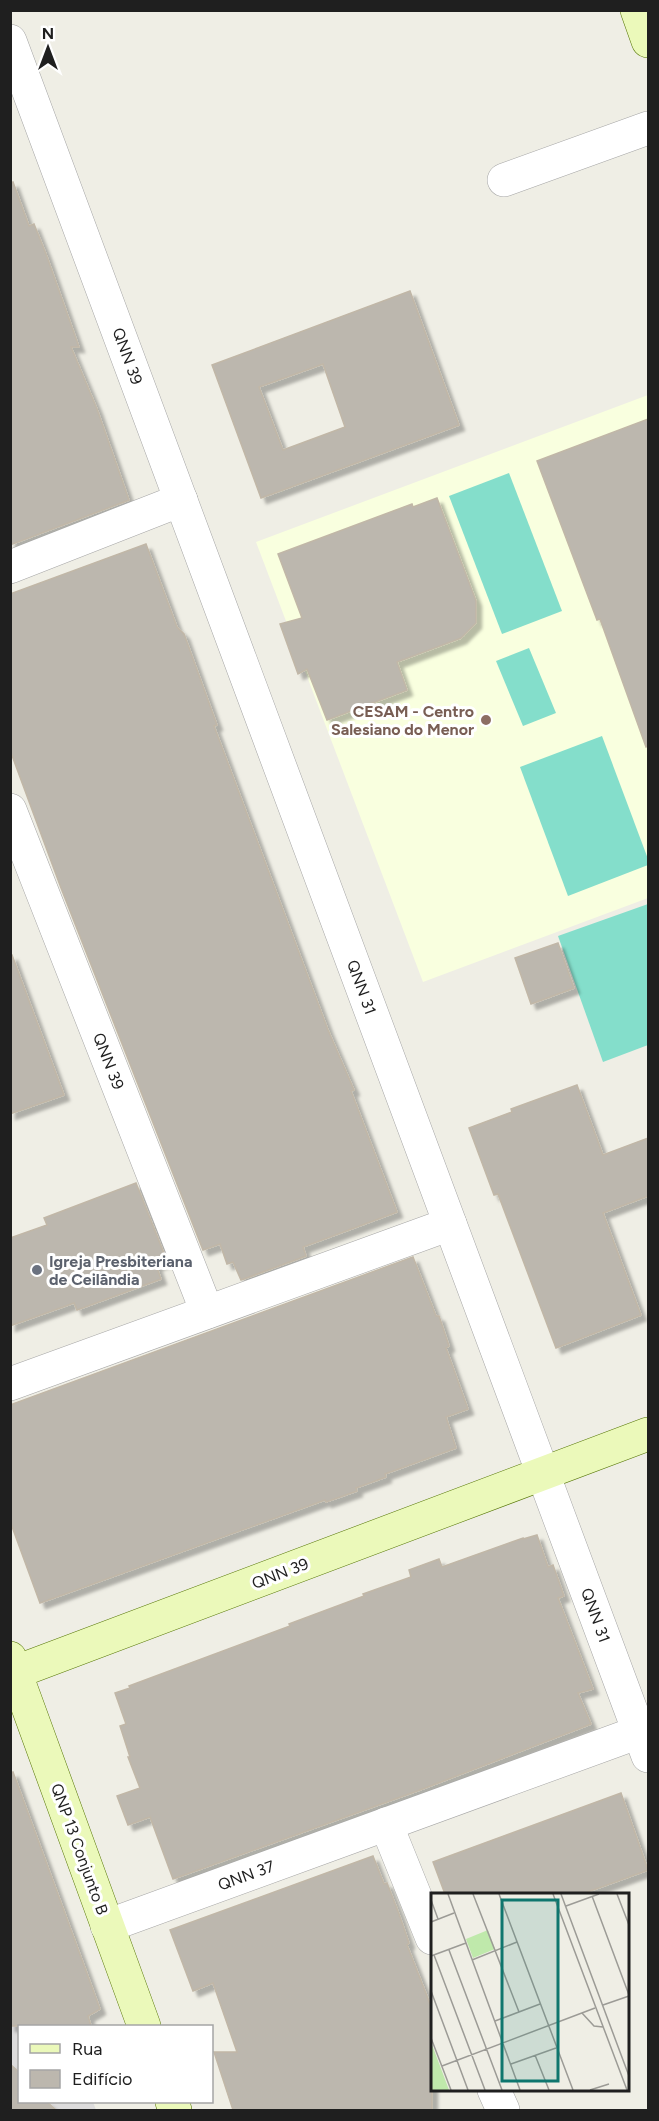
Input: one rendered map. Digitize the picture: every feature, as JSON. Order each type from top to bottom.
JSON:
[{"type":"street","points":[[637,10],[648,41]]},
{"type":"street","name":"QNN 39","points":[[10,41],[181,500]]},
{"type":"street","points":[[504,180],[648,128]]},
{"type":"street","points":[[10,567],[181,500]]},
{"type":"street","name":"QNN 31","points":[[181,500],[644,1744]]},
{"type":"street","name":"QNN 39","points":[[10,810],[207,1312]]},
{"type":"street","points":[[10,1384],[450,1224]]},
{"type":"street","points":[[543,1474],[648,1434]]},
{"type":"street","name":"QNN 39","points":[[12,1668],[543,1474]]},
{"type":"street","name":"QNP 13 Conjunto B","points":[[12,1668],[144,2025]]},
{"type":"street","name":"QNN 37","points":[[107,1926],[386,1824],[644,1744]]},
{"type":"street","points":[[386,1824],[431,1936]]},
{"type":"street","points":[[494,2091],[503,2110]]},
{"type":"shaded area","name":"CESAM - Centro Salesiano do Menor","points":[[648,395],[648,898],[423,982],[256,542]]},
{"type":"shaded area","points":[[509,473],[562,611],[502,634],[449,496]]},
{"type":"shaded area","points":[[529,648],[556,713],[523,726],[496,661]]},
{"type":"shaded area","points":[[602,736],[648,859],[648,865],[568,896],[520,767]]},
{"type":"shaded area","points":[[648,904],[648,1045],[603,1062],[558,936]]},
{"type":"shaded area","points":[[10,1888],[64,2025],[18,2025],[18,2103],[93,2103],[96,2110],[11,2110]]},
{"type":"building","points":[[13,182],[29,226],[34,224],[46,254],[79,347],[71,347],[97,409],[129,500],[10,545],[10,183]]},
{"type":"building","points":[[410,291],[459,425],[261,498],[212,365]],"holes":[[[323,364],[345,427],[283,450],[259,387]]]},
{"type":"building","points":[[648,419],[648,746],[646,747],[600,619],[597,620],[537,461]]},
{"type":"building","points":[[437,498],[476,601],[476,623],[461,638],[397,662],[407,690],[327,720],[307,669],[298,674],[280,624],[302,618],[278,554],[412,504],[413,507]]},
{"type":"building","points":[[146,544],[177,627],[184,634],[217,725],[214,726],[328,1030],[354,1090],[351,1091],[397,1212],[303,1247],[306,1256],[241,1280],[233,1262],[227,1264],[220,1244],[203,1250],[61,888],[10,750],[10,594]]},
{"type":"building","points":[[558,943],[574,988],[531,1004],[515,958]]},
{"type":"building","points":[[12,955],[64,1095],[10,1114],[10,956]]},
{"type":"building","points":[[577,1085],[603,1155],[648,1138],[648,1196],[603,1213],[641,1315],[556,1348],[498,1194],[494,1195],[469,1128],[512,1112],[511,1109]]},
{"type":"building","points":[[136,1183],[167,1261],[156,1265],[161,1279],[77,1310],[74,1303],[10,1326],[10,1238],[47,1225],[44,1218]]},
{"type":"building","points":[[413,1257],[436,1316],[439,1316],[449,1346],[446,1348],[468,1409],[446,1417],[456,1448],[385,1474],[386,1477],[356,1488],[357,1491],[326,1502],[325,1500],[40,1603],[10,1521],[10,1405]]},
{"type":"building","points":[[537,1535],[548,1567],[553,1565],[564,1596],[558,1598],[593,1689],[578,1693],[591,1724],[420,1790],[173,1879],[150,1817],[128,1825],[117,1796],[140,1788],[128,1757],[130,1757],[120,1726],[126,1724],[115,1693],[411,1577],[409,1570],[439,1559],[442,1567]]},
{"type":"building","points":[[13,1772],[100,2009],[88,2016],[91,2025],[10,2026],[10,1773]]},
{"type":"building","points":[[621,1793],[648,1870],[585,1893],[445,1893],[433,1862]]},
{"type":"building","points":[[373,1856],[399,1914],[409,1943],[407,1945],[431,2006],[432,2110],[233,2110],[214,2052],[237,2052],[213,1983],[193,1991],[170,1930]]},
{"type":"building","points":[[10,2064],[18,2071],[18,2103],[48,2103],[56,2110],[10,2110]]},
{"type":"place","name":"CESAM - Centro Salesiano do Menor","points":[[486,720]]},
{"type":"place","name":"Igreja Presbiteriana de Ceilândia","points":[[37,1270]]}]
